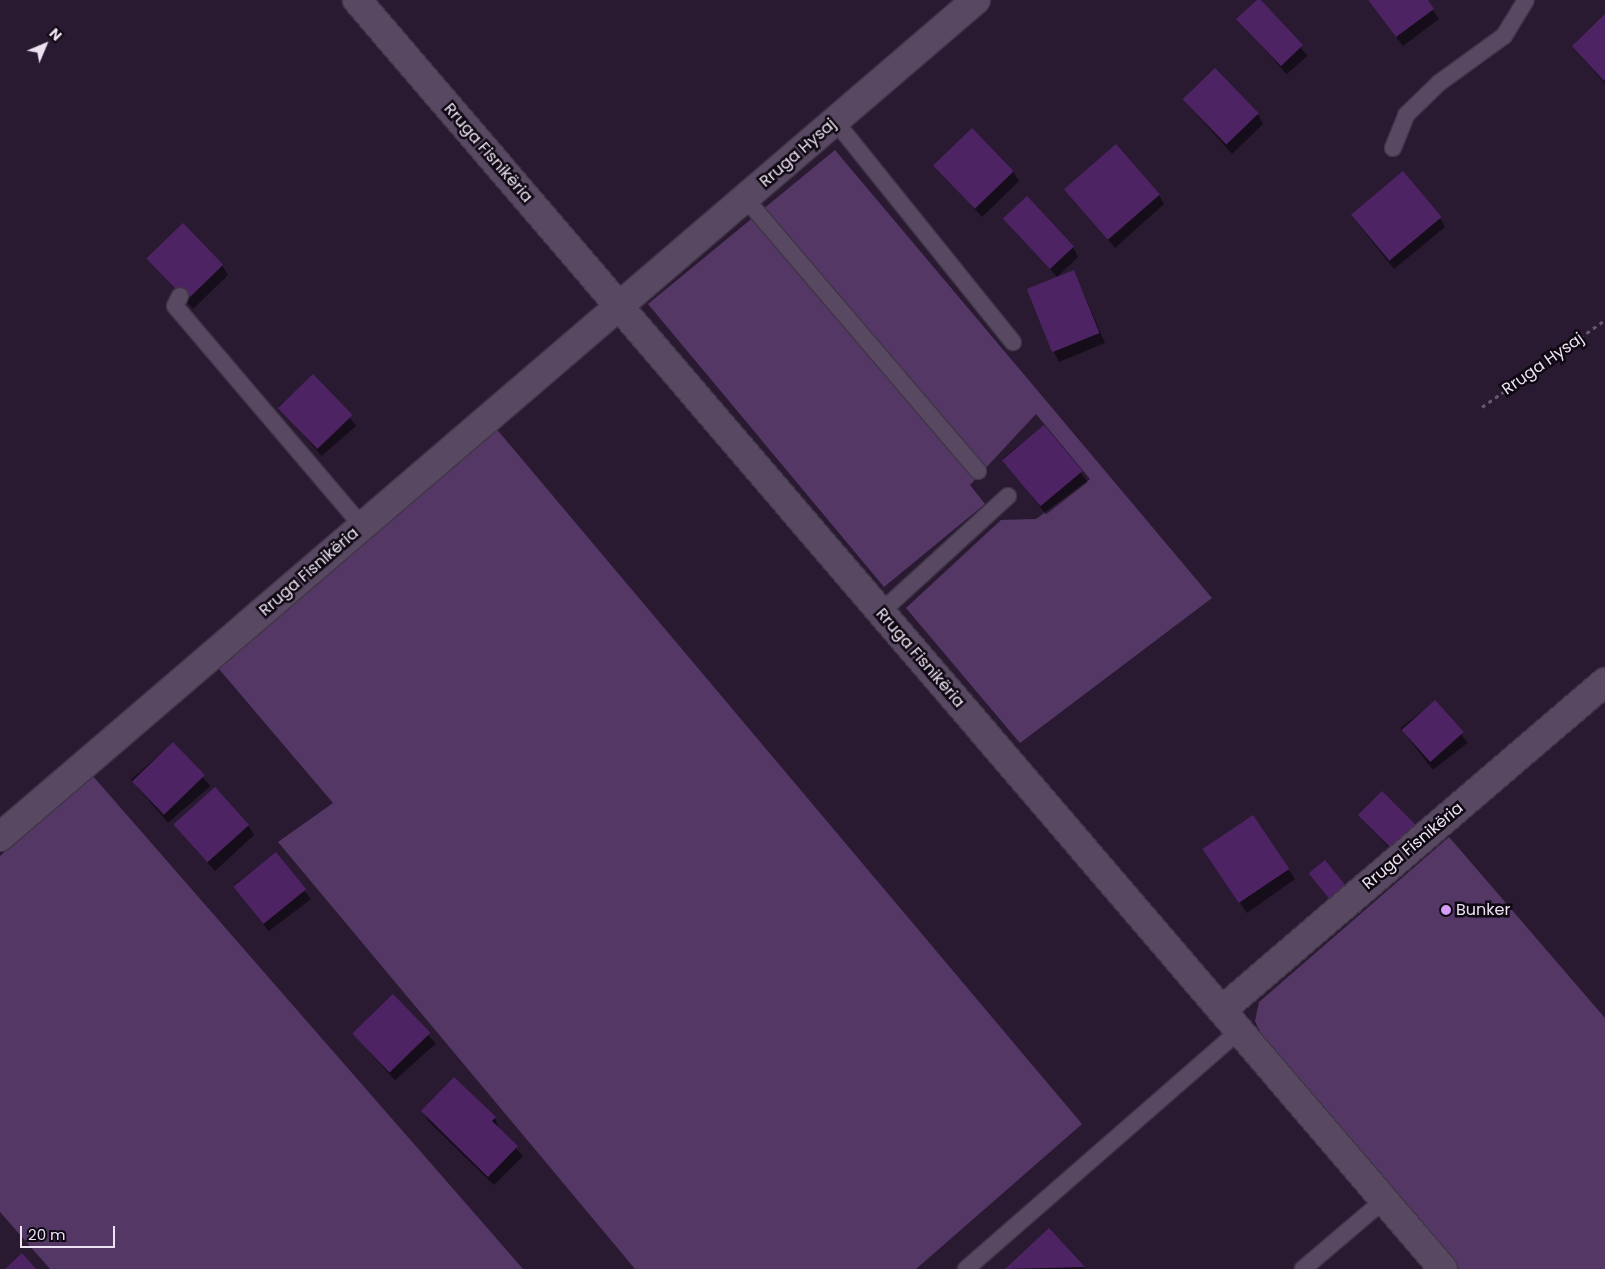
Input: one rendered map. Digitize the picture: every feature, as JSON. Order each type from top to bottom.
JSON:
[{"type":"street","name":"Rruga Fisnikëria","points":[[357,0],[1443,1269]]},
{"type":"street","name":"Rruga Hysaj","points":[[619,306],[976,0]]},
{"type":"street","name":"Rruga Fisnikëria","points":[[0,837],[619,306]]},
{"type":"street","name":"Rruga Fisnikëria","points":[[1222,1010],[1605,682]]},
{"type":"lane","points":[[1393,148],[1406,114],[1439,83],[1504,36],[1526,0]]},
{"type":"lane","points":[[835,121],[1013,342]]},
{"type":"lane","points":[[745,198],[978,471]]},
{"type":"lane","points":[[180,296],[175,306],[362,526]]},
{"type":"lane","points":[[881,612],[1008,496]]},
{"type":"lane","points":[[966,1269],[985,1262],[1239,1031]]},
{"type":"lane","points":[[1303,1269],[1384,1200]]},
{"type":"path","name":"Rruga Hysaj","points":[[1482,407],[1605,320]]},
{"type":"shaded area","points":[[835,150],[1212,598],[1020,743],[906,608],[1001,520],[1036,519],[1090,479],[1036,414],[970,485],[985,504],[884,587],[648,304]]},
{"type":"shaded area","points":[[494,426],[1082,1124],[916,1269],[635,1269],[278,842],[333,803],[219,669]]},
{"type":"shaded area","points":[[92,775],[523,1269],[50,1269],[0,1212],[0,856]]},
{"type":"shaded area","points":[[1449,837],[1605,1018],[1605,1269],[1459,1269],[1264,1040],[1255,1021],[1259,1002]]},
{"type":"building","points":[[1257,0],[1261,0],[1303,45],[1281,66],[1236,19]]},
{"type":"building","points":[[1368,0],[1428,0],[1434,9],[1396,37]]},
{"type":"building","points":[[1605,14],[1605,79],[1604,81],[1572,46]]},
{"type":"building","points":[[1215,68],[1259,113],[1226,145],[1183,99]]},
{"type":"building","points":[[972,128],[1014,171],[975,209],[933,166]]},
{"type":"building","points":[[1116,144],[1160,195],[1108,240],[1064,189]]},
{"type":"building","points":[[1403,171],[1442,217],[1389,261],[1351,215]]},
{"type":"building","points":[[1027,196],[1074,246],[1050,269],[1003,219]]},
{"type":"building","points":[[183,223],[223,265],[187,300],[146,258]]},
{"type":"building","points":[[1074,270],[1099,333],[1052,352],[1027,289]]},
{"type":"building","points":[[313,374],[353,415],[317,449],[278,408]]},
{"type":"building","points":[[1044,425],[1083,471],[1040,506],[1002,460]]},
{"type":"building","points":[[1435,700],[1464,732],[1430,762],[1402,730]]},
{"type":"building","points":[[173,742],[205,775],[164,815],[132,782]]},
{"type":"building","points":[[215,787],[249,825],[208,862],[173,824]]},
{"type":"building","points":[[1382,791],[1417,826],[1393,850],[1358,815]]},
{"type":"building","points":[[1253,815],[1289,869],[1239,903],[1202,849]]},
{"type":"building","points":[[276,852],[306,889],[263,924],[233,887]]},
{"type":"building","points":[[1325,860],[1347,887],[1331,900],[1309,873]]},
{"type":"building","points":[[393,994],[431,1033],[390,1072],[352,1034]]},
{"type":"building","points":[[454,1077],[496,1117],[492,1121],[518,1146],[488,1177],[421,1111]]},
{"type":"building","points":[[1049,1228],[1085,1267],[1005,1269]]},
{"type":"building","points":[[22,1253],[36,1269],[5,1269]]},
{"type":"place","name":"Bunker","points":[[1446,910]]}]
